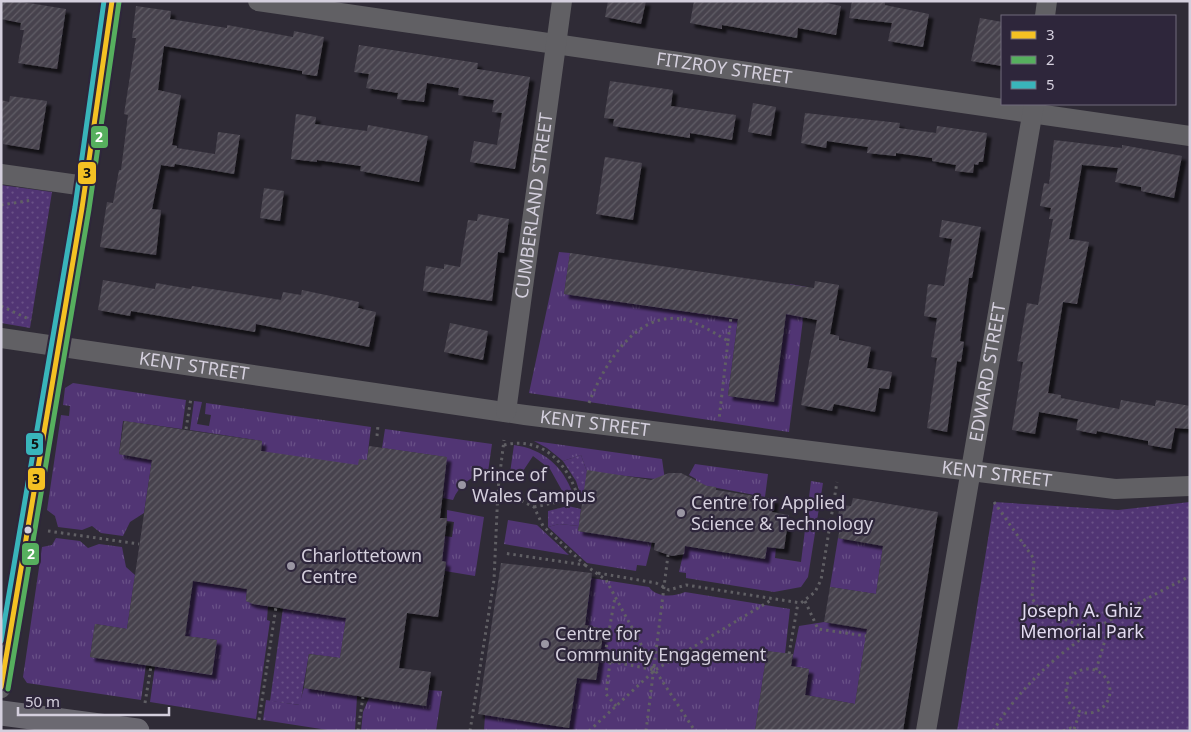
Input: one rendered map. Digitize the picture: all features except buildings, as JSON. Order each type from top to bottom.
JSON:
[{"type":"main road","points":[[1,713],[137,731]]},
{"type":"street","points":[[1,688],[59,347],[112,1]]},
{"type":"street","name":"FITZROY STREET","points":[[258,1],[1001,105]]},
{"type":"street","name":"CUMBERLAND STREET","points":[[506,412],[562,1]]},
{"type":"street","points":[[1045,15],[1047,1]]},
{"type":"street","name":"FITZROY STREET","points":[[1004,105],[1190,136]]},
{"type":"street","name":"EDWARD STREET","points":[[926,731],[1033,109]]},
{"type":"street","points":[[1,174],[85,186]]},
{"type":"street","name":"KENT STREET","points":[[1,338],[506,412],[1115,489],[1190,486]]},
{"type":"path","points":[[1,204],[35,200]]},
{"type":"path","points":[[1,306],[31,320]]},
{"type":"path","points":[[718,422],[731,318]]},
{"type":"path","points":[[589,404],[599,377],[611,358],[631,337],[649,324],[668,320],[689,321],[728,341]]},
{"type":"path","points":[[186,429],[191,398]]},
{"type":"path","points":[[377,436],[378,425]]},
{"type":"path","points":[[470,731],[494,580],[498,489],[504,440]]},
{"type":"path","points":[[504,444],[529,442],[545,450],[563,467],[581,501],[568,500],[534,507]]},
{"type":"path","points":[[598,573],[656,583],[663,589],[676,589],[686,585],[798,603],[806,601],[815,592],[821,580],[837,482]]},
{"type":"path","points":[[498,489],[534,507],[543,526],[585,565],[606,580],[655,670],[695,731]]},
{"type":"path","points":[[994,502],[1034,559],[1032,598],[1038,608],[1092,631]]},
{"type":"path","points":[[42,530],[140,544]]},
{"type":"path","points":[[503,553],[585,565]]},
{"type":"path","points":[[646,731],[668,556]]},
{"type":"path","points":[[993,731],[1006,709],[1031,680],[1058,655],[1112,616],[1190,576]]},
{"type":"path","points":[[615,596],[602,660],[655,670]]},
{"type":"path","points":[[589,731],[655,670],[773,599]]},
{"type":"path","points":[[806,601],[818,629],[866,636]]},
{"type":"path","points":[[789,654],[798,603]]},
{"type":"path","points":[[259,720],[276,607]]},
{"type":"path","points":[[1096,670],[1112,616]]},
{"type":"path","points":[[610,662],[606,694],[616,706]]},
{"type":"path","points":[[145,703],[151,666]]},
{"type":"path","points":[[1081,670],[1096,670],[1107,679],[1110,685],[1109,699],[1100,710],[1087,714],[1080,712],[1069,702],[1066,687],[1069,680],[1081,670]]},
{"type":"path","points":[[358,731],[363,697]]},
{"type":"path","points":[[1063,731],[1076,730],[1080,712]]},
{"type":"green space","points":[[1,185],[52,192],[30,328],[1,323]]},
{"type":"green space","points":[[559,252],[570,253],[564,294],[738,318],[728,396],[774,402],[790,284],[807,287],[789,432],[529,393]]},
{"type":"green space","points":[[73,383],[186,400],[182,429],[123,421],[119,454],[152,460],[144,513],[130,522],[123,536],[101,533],[92,526],[82,530],[58,527],[55,516],[47,510],[61,415],[69,416],[70,406],[63,405],[65,388]]},
{"type":"green space","points":[[194,401],[202,402],[197,424],[209,426],[211,415],[205,414],[206,403],[371,427],[367,460],[358,465],[257,473],[262,441],[190,430]]},
{"type":"green space","points":[[385,429],[492,444],[488,472],[467,482],[453,500],[443,498],[446,457],[382,448]]},
{"type":"green space","points":[[534,441],[662,459],[665,480],[587,472],[581,455],[563,461],[547,448]]},
{"type":"green space","points":[[514,445],[534,450],[551,460],[564,475],[573,494],[565,496],[550,469],[533,456],[519,477],[510,473]]},
{"type":"green space","points":[[581,455],[587,472],[584,494],[580,493],[576,481],[563,461]]},
{"type":"green space","points":[[695,464],[768,474],[765,497],[696,484],[696,479],[689,475]]},
{"type":"green space","points":[[811,481],[823,483],[808,577],[801,587],[774,592],[686,578],[686,573],[679,572],[685,546],[764,559],[767,547],[776,548],[775,558],[801,562]]},
{"type":"green space","name":"Joseph A. Ghiz Memorial Park","points":[[994,502],[1118,510],[1190,502],[1190,731],[957,731]]},
{"type":"green space","points":[[568,506],[581,509],[579,526],[559,524],[548,527],[548,511]]},
{"type":"green space","points":[[447,510],[484,517],[475,576],[445,571],[446,562],[433,560],[437,535],[452,537],[454,522],[447,521]]},
{"type":"green space","points":[[508,520],[537,525],[569,555],[504,544]]},
{"type":"green space","points":[[559,524],[579,526],[578,531],[652,542],[646,566],[637,565],[636,571],[587,563],[548,527]]},
{"type":"green space","points":[[56,538],[80,541],[88,548],[99,544],[122,547],[126,567],[135,575],[127,629],[95,624],[90,657],[146,665],[141,700],[27,683],[23,677],[42,547],[52,545]]},
{"type":"green space","points":[[838,538],[883,546],[876,594],[830,587]]},
{"type":"green space","points":[[591,578],[649,587],[652,591],[666,596],[685,592],[790,609],[785,654],[767,651],[755,731],[484,731],[485,715],[569,728],[577,678],[596,680],[604,630],[585,625]]},
{"type":"green space","points":[[193,581],[247,589],[246,601],[268,606],[267,620],[270,621],[256,719],[150,702],[155,666],[217,640],[185,636]]},
{"type":"green space","points":[[348,606],[340,658],[309,654],[300,705],[270,701],[283,608]]},
{"type":"green space","points":[[824,622],[867,629],[855,704],[805,695],[809,669],[791,666],[799,626]]},
{"type":"green space","points":[[304,688],[357,696],[355,731],[334,731],[263,720],[266,700],[299,705]]},
{"type":"green space","points":[[429,690],[442,691],[436,731],[361,731],[363,712],[369,698],[426,706]]},
{"type":"transit line","name":"5","points":[[1,641],[75,207],[104,1]]},
{"type":"transit line","name":"3","points":[[1,687],[82,208],[112,1]]},
{"type":"transit line","name":"2","points":[[8,689],[89,209],[119,2]]},
{"type":"place","name":"Prince of Wales Campus","points":[[462,485]]},
{"type":"place","name":"Centre for Applied Science & Technology","points":[[681,513]]},
{"type":"place","name":"Charlottetown Centre","points":[[291,566]]},
{"type":"place","name":"Centre for Community Engagement","points":[[545,644]]}]
